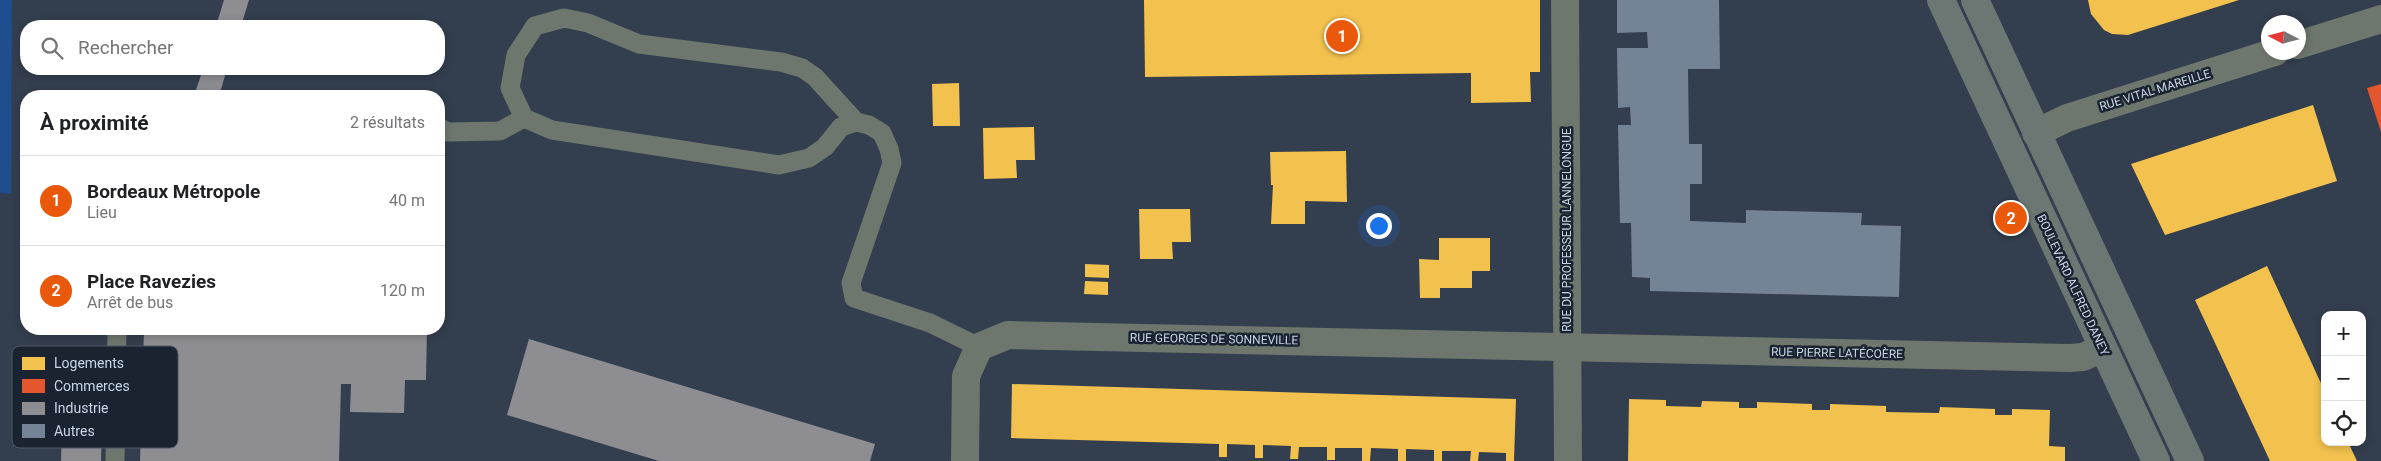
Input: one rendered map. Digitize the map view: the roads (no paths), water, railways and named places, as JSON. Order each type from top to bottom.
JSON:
[{"type":"main road","name":"BOULEVARD ALFRED DANEY","points":[[1941,0],[2156,461]]},
{"type":"main road","points":[[1975,0],[2190,461]]},
{"type":"street","name":"RUE DU PROFESSEUR LANNELONGUE","points":[[1565,0],[1568,461]]},
{"type":"street","points":[[2306,42],[2381,19]]},
{"type":"street","name":"RUE VITAL MAREILLE","points":[[2036,133],[2067,118],[2261,56]]},
{"type":"street","name":"RUE GEORGES DE SONNEVILLE","points":[[978,347],[1008,335],[1568,347]]},
{"type":"street","points":[[965,461],[966,376],[978,347]]},
{"type":"street","name":"RUE PIERRE LATÉCOÈRE","points":[[1568,347],[2070,358],[2083,357],[2103,348]]},
{"type":"lane","points":[[856,122],[815,77],[802,68],[781,62],[639,44],[588,23],[564,18],[536,26],[516,55],[510,88],[524,118],[552,130],[780,165],[809,158],[825,147],[841,127],[856,122],[869,125],[882,133],[889,149],[892,163],[851,283],[854,298],[930,323],[978,347]]},
{"type":"lane","points":[[445,131],[500,131],[524,118]]},
{"type":"lane","points":[[115,448],[115,461]]},
{"type":"place","name":"Bordeaux Métropole","points":[[1342,36]]},
{"type":"place","name":"Place Ravezies","points":[[2011,218]]}]
